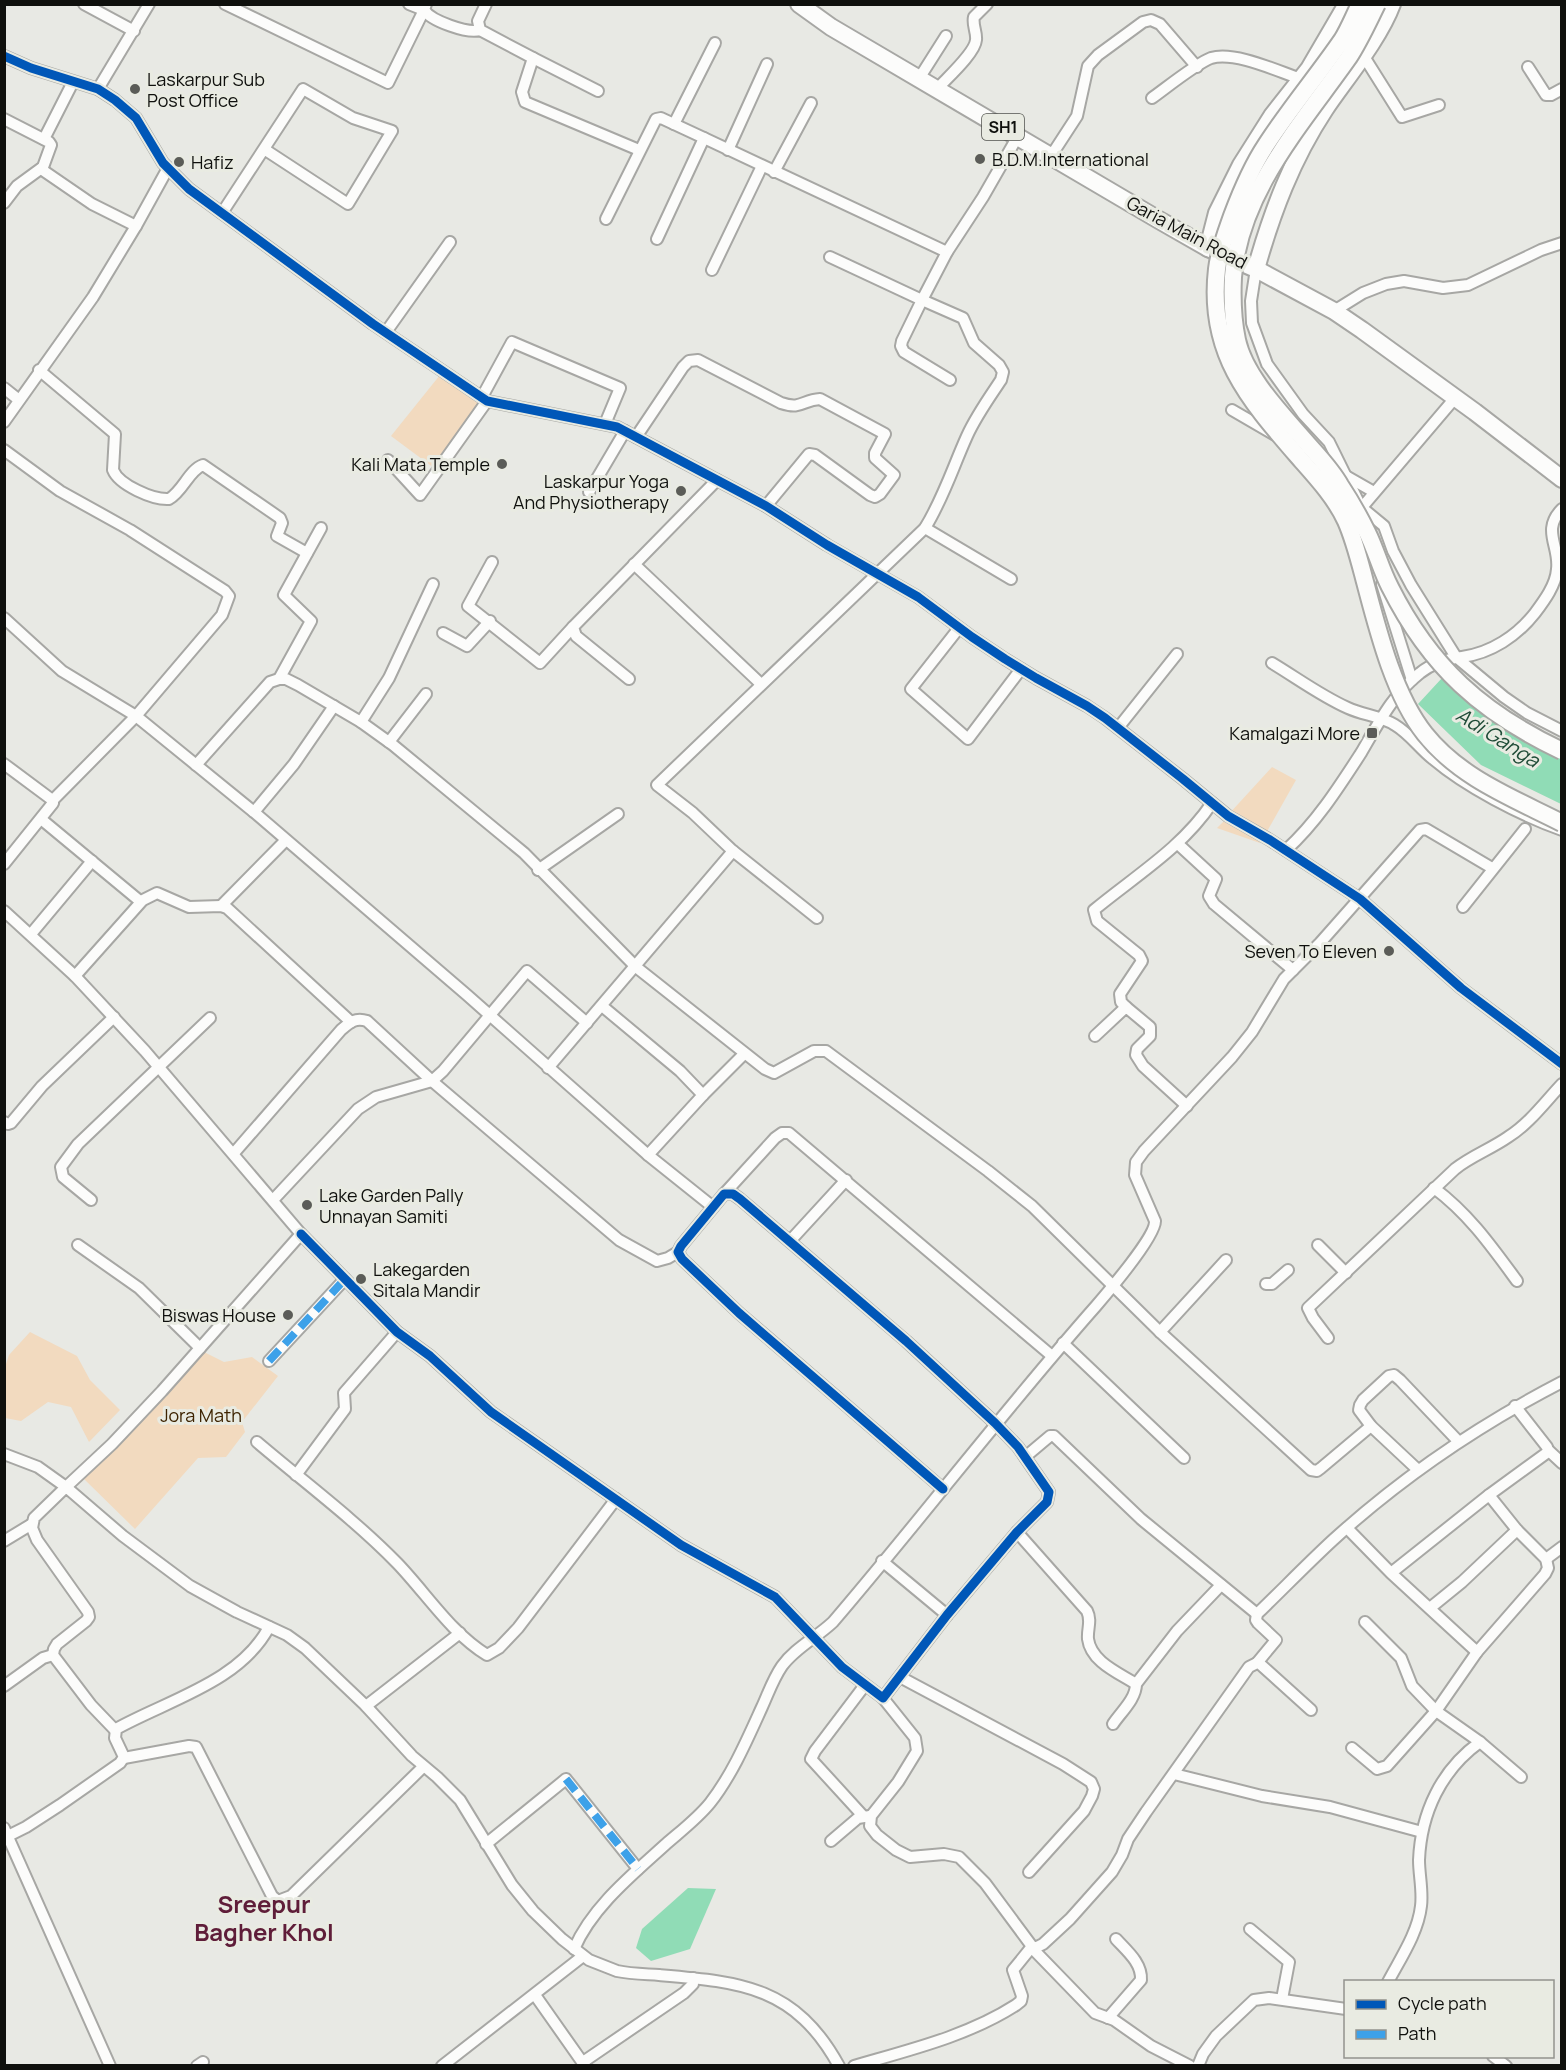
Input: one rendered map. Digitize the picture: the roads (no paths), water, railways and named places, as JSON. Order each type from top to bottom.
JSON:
[{"type":"main road","name":"Garia Main Road","points":[[799,4],[831,27],[920,77],[1208,248],[1256,269],[1334,311],[1562,479]]},
{"type":"main road","points":[[1208,248],[1217,213],[1241,165],[1272,116],[1301,79],[1347,4]]},
{"type":"main road","points":[[1360,4],[1343,38],[1265,147],[1238,200],[1226,232],[1217,268],[1217,319],[1222,342],[1233,372],[1248,397],[1322,484],[1346,520],[1382,642],[1406,705],[1425,734],[1451,761],[1489,786],[1562,823]]},
{"type":"main road","points":[[1377,4],[1350,55],[1280,152],[1254,201],[1239,244],[1233,276],[1237,342],[1259,384],[1339,483],[1368,533],[1389,586],[1413,629],[1433,655],[1458,684],[1494,712],[1530,736],[1562,751]]},
{"type":"main road","points":[[1256,269],[1278,198],[1297,157],[1324,111],[1363,55],[1392,4]]},
{"type":"street","points":[[84,4],[134,31]]},
{"type":"street","points":[[98,89],[149,4]]},
{"type":"street","points":[[225,4],[388,83],[425,7]]},
{"type":"street","points":[[409,4],[425,7]]},
{"type":"street","points":[[480,30],[478,21],[486,4]]},
{"type":"street","points":[[938,88],[972,50],[976,39],[974,17],[987,4]]},
{"type":"street","points":[[425,7],[429,15],[468,32],[480,30],[598,91]]},
{"type":"street","points":[[1051,156],[1077,116],[1088,66],[1098,55],[1143,22],[1151,20],[1160,24],[1197,67]]},
{"type":"street","points":[[920,77],[946,36]]},
{"type":"street","points":[[674,124],[715,43]]},
{"type":"street","points":[[1363,55],[1402,117],[1439,105]]},
{"type":"street","points":[[4,56],[31,68],[98,89],[136,118],[168,168],[189,189],[386,332],[485,399],[605,424],[625,431],[766,506],[827,545],[878,572],[1021,669],[1087,706],[1244,826],[1286,850],[1360,899],[1461,988],[1562,1064]]},
{"type":"street","points":[[1152,98],[1208,59],[1221,56],[1231,57],[1301,79]]},
{"type":"street","points":[[533,58],[522,92],[525,102],[639,150]]},
{"type":"street","points":[[728,150],[767,64]]},
{"type":"street","points":[[1528,67],[1546,95],[1562,89]]},
{"type":"street","points":[[44,139],[73,82]]},
{"type":"street","points":[[222,213],[303,89],[353,118],[392,131],[348,204],[264,149]]},
{"type":"street","points":[[774,172],[811,103]]},
{"type":"street","points":[[606,219],[639,150],[656,119],[661,118],[947,252]]},
{"type":"street","points":[[4,119],[44,139],[51,145],[41,169],[9,188],[4,203]]},
{"type":"street","points":[[950,380],[904,352],[901,346],[902,340],[947,252],[1018,136]]},
{"type":"street","points":[[657,239],[704,138]]},
{"type":"street","points":[[712,270],[762,166]]},
{"type":"street","points":[[4,422],[93,297],[168,168]]},
{"type":"street","points":[[41,169],[92,204],[136,226]]},
{"type":"street","points":[[386,332],[450,242]]},
{"type":"street","points":[[1334,311],[1363,293],[1386,284],[1404,281],[1443,288],[1468,285],[1541,250],[1562,243]]},
{"type":"street","points":[[817,918],[733,851],[693,813],[657,785],[925,528],[948,485],[967,436],[1001,380],[1003,372],[999,365],[974,343],[963,318],[830,257]]},
{"type":"street","points":[[1256,269],[1251,301],[1252,323],[1267,364],[1303,414],[1329,442],[1361,507],[1383,526],[1411,585],[1456,657],[1527,713],[1562,731]]},
{"type":"street","points":[[388,460],[420,495],[485,399],[512,342],[620,388],[605,424]]},
{"type":"street","points":[[636,437],[683,367],[689,361],[698,360],[781,403],[794,407],[820,399],[885,434],[875,453],[875,458],[894,476],[880,494],[875,497],[870,495],[815,455],[809,454],[766,506]]},
{"type":"street","points":[[39,370],[115,434],[113,470],[122,482],[151,497],[169,499],[182,488],[197,468],[203,465],[280,518],[282,523],[278,536],[307,553]]},
{"type":"street","points":[[4,388],[19,400]]},
{"type":"street","points":[[1346,532],[1361,507],[1455,398]]},
{"type":"street","points":[[1232,410],[1374,492]]},
{"type":"street","points":[[589,492],[625,431]]},
{"type":"street","points":[[4,450],[60,491],[130,530],[229,595],[222,615],[136,716],[52,801],[52,806],[4,864]]},
{"type":"street","points":[[492,562],[468,606],[490,621],[540,663],[717,480]]},
{"type":"street","points":[[1361,507],[1361,527],[1393,616],[1412,680]]},
{"type":"street","points":[[1286,850],[1335,793],[1381,718],[1412,680],[1427,668],[1456,657],[1483,652],[1522,629],[1543,602],[1557,570],[1551,527],[1562,509]]},
{"type":"street","points":[[279,679],[311,621],[284,595],[321,528]]},
{"type":"street","points":[[925,528],[1011,579]]},
{"type":"street","points":[[634,564],[761,684]]},
{"type":"street","points":[[361,722],[389,678],[433,584]]},
{"type":"street","points":[[4,618],[62,671],[136,716],[254,812],[648,1155],[712,1207]]},
{"type":"street","points":[[442,633],[467,646],[490,621]]},
{"type":"street","points":[[573,627],[576,636],[629,679]]},
{"type":"street","points":[[960,628],[911,689],[968,739],[1021,669]]},
{"type":"street","points":[[1118,728],[1177,654]]},
{"type":"street","points":[[1272,663],[1341,705],[1395,724],[1411,736],[1432,759],[1473,787],[1542,823],[1562,830]]},
{"type":"street","points":[[196,765],[270,682],[286,679],[334,706],[389,742],[524,853],[538,870],[636,967],[765,1069],[774,1072],[819,1050],[833,1055],[988,1171],[1032,1206],[1112,1287],[1311,1470],[1317,1471],[1371,1426]]},
{"type":"street","points":[[389,742],[426,694]]},
{"type":"street","points":[[254,812],[294,764],[334,706]]},
{"type":"street","points":[[4,764],[52,801]]},
{"type":"street","points":[[1187,1106],[1143,1066],[1136,1055],[1137,1049],[1150,1036],[1149,1027],[1121,1002],[1120,993],[1142,961],[1139,955],[1097,921],[1094,910],[1178,844],[1212,803]]},
{"type":"street","points":[[538,870],[618,814]]},
{"type":"street","points":[[41,819],[141,900]]},
{"type":"street","points":[[574,1949],[590,1920],[639,1869],[712,1800],[726,1780],[780,1669],[794,1652],[814,1639],[833,1622],[995,1423],[1112,1287],[1155,1225],[1135,1175],[1136,1162],[1232,1058],[1252,1032],[1281,984],[1360,899],[1416,834],[1424,829],[1492,868]]},
{"type":"street","points":[[1463,907],[1525,829]]},
{"type":"street","points":[[221,906],[285,841]]},
{"type":"street","points":[[1178,844],[1216,879],[1209,896],[1214,904],[1293,970]]},
{"type":"street","points":[[548,1068],[733,851]]},
{"type":"street","points":[[31,934],[92,861]]},
{"type":"street","points":[[75,976],[141,903],[141,900],[157,893],[189,907],[221,906],[234,914],[351,1022]]},
{"type":"street","points":[[4,911],[75,976],[114,1017],[302,1234],[397,1332],[430,1356],[491,1412],[696,1554],[775,1597],[842,1667],[883,1698],[915,1738],[917,1751],[898,1782],[864,1817],[831,1841]]},
{"type":"street","points":[[273,1200],[358,1109],[376,1097],[432,1081],[527,971],[587,1023]]},
{"type":"street","points":[[602,1006],[680,1071],[704,1095]]},
{"type":"street","points":[[1095,1036],[1126,1007]]},
{"type":"street","points":[[4,1122],[11,1123],[42,1086],[114,1017]]},
{"type":"street","points":[[91,1200],[63,1177],[61,1167],[78,1144],[210,1018]]},
{"type":"street","points":[[234,1153],[341,1030],[351,1022],[360,1019],[367,1021],[432,1081],[619,1240],[657,1261],[678,1252],[684,1241],[724,1194],[782,1133],[789,1133],[1052,1356]]},
{"type":"street","points":[[648,1155],[744,1054]]},
{"type":"street","points":[[1328,1338],[1312,1318],[1308,1308],[1434,1188],[1466,1160],[1516,1131],[1562,1084]]},
{"type":"street","points":[[790,1241],[846,1180]]},
{"type":"street","points":[[1434,1188],[1455,1204],[1477,1227],[1517,1281]]},
{"type":"street","points":[[724,1194],[730,1193],[740,1199],[906,1341],[995,1423],[1025,1457],[1049,1492],[1049,1498],[947,1615],[883,1698]]},
{"type":"street","points":[[124,1758],[115,1737],[115,1730],[90,1705],[53,1655],[57,1644],[86,1621],[89,1614],[37,1540],[32,1524],[34,1518],[112,1444],[302,1234]]},
{"type":"street","points":[[78,1245],[139,1288],[200,1348]]},
{"type":"street","points":[[1318,1245],[1346,1273]]},
{"type":"street","points":[[678,1252],[682,1259],[739,1313],[943,1489]]},
{"type":"street","points":[[1160,1332],[1226,1260]]},
{"type":"street","points":[[1266,1284],[1272,1284],[1288,1270]]},
{"type":"street","points":[[269,1361],[345,1279]]},
{"type":"street","points":[[296,1475],[345,1409],[344,1393],[397,1332]]},
{"type":"street","points":[[1063,1343],[1184,1458]]},
{"type":"street","points":[[1418,1470],[1360,1413],[1360,1405],[1389,1376],[1400,1380],[1458,1441]]},
{"type":"street","points":[[854,2066],[961,2032],[1021,2001],[1022,1996],[1013,1970],[1031,1947],[1044,1944],[1070,1919],[1112,1872],[1128,1839],[1249,1667],[1257,1663],[1275,1640],[1258,1623],[1257,1614],[1347,1528],[1418,1470],[1458,1441],[1515,1406],[1562,1382]]},
{"type":"street","points":[[1515,1406],[1548,1450],[1562,1463]]},
{"type":"street","points":[[1025,1457],[1050,1436],[1054,1436],[1141,1520],[1257,1614]]},
{"type":"street","points":[[257,1442],[384,1550],[460,1633],[487,1655],[500,1648],[518,1628],[616,1499]]},
{"type":"street","points":[[1391,1573],[1489,1495],[1542,1458],[1548,1450]]},
{"type":"street","points":[[4,1454],[31,1463],[66,1487],[123,1536],[179,1579],[237,1612],[287,1635],[305,1648],[366,1706],[423,1767],[437,1777],[460,1800],[523,1900],[583,1956],[605,1968],[617,1971],[693,1978],[752,1988],[789,2006],[813,2027],[839,2066]]},
{"type":"street","points":[[1352,1748],[1377,1769],[1384,1769],[1436,1711],[1477,1652],[1545,1574],[1548,1568],[1546,1559],[1517,1530],[1489,1495]]},
{"type":"street","points":[[4,1541],[32,1524]]},
{"type":"street","points":[[1347,1528],[1391,1573],[1477,1652]]},
{"type":"street","points":[[1430,1608],[1517,1530]]},
{"type":"street","points":[[1017,1532],[1087,1611],[1090,1617],[1088,1639],[1095,1657],[1136,1684]]},
{"type":"street","points":[[1546,1559],[1562,1547]]},
{"type":"street","points":[[882,1561],[947,1615]]},
{"type":"street","points":[[1113,1724],[1132,1698],[1136,1691],[1136,1684],[1177,1631],[1221,1585]]},
{"type":"street","points":[[1365,1622],[1401,1658],[1412,1686],[1436,1711],[1480,1742],[1521,1777]]},
{"type":"street","points":[[115,1730],[233,1669],[258,1647],[269,1627]]},
{"type":"street","points":[[366,1706],[460,1633]]},
{"type":"street","points":[[4,1686],[44,1658],[53,1655]]},
{"type":"street","points":[[1257,1663],[1284,1684],[1311,1710]]},
{"type":"street","points":[[900,1677],[1063,1764],[1091,1782],[1094,1789],[1084,1811],[1029,1872]]},
{"type":"street","points":[[865,1685],[810,1760],[864,1817],[874,1832],[902,1853],[913,1857],[952,1854],[964,1860],[1012,1918],[1030,1942],[1031,1947],[1095,2013],[1108,2018],[1151,2046],[1190,2066]]},
{"type":"street","points":[[1389,1980],[1415,1928],[1421,1906],[1419,1860],[1427,1809],[1438,1788],[1464,1755],[1480,1742]]},
{"type":"street","points":[[110,2066],[6,1834],[60,1805],[124,1758],[189,1746],[196,1747],[272,1896],[278,1900],[291,1896],[423,1767]]},
{"type":"street","points":[[1174,1774],[1262,1796],[1344,1810],[1422,1832]]},
{"type":"street","points":[[486,1844],[566,1779],[639,1869]]},
{"type":"street","points":[[844,1802],[864,1817]]},
{"type":"street","points":[[1250,1929],[1289,1962],[1282,2000]]},
{"type":"street","points":[[1108,2018],[1142,1980],[1142,1973],[1136,1961],[1116,1939]]},
{"type":"street","points":[[442,2066],[583,1956]]},
{"type":"street","points":[[535,1995],[584,2064],[684,1993],[693,1984],[693,1978]]},
{"type":"street","points":[[1198,2066],[1203,2054],[1216,2036],[1249,2003],[1261,1998],[1344,2009]]},
{"type":"water","name":"Adi Ganga","points":[[1442,678],[1508,730],[1561,757],[1561,804],[1481,765],[1418,704]]},
{"type":"water","points":[[688,1888],[716,1889],[690,1949],[651,1961],[636,1948],[642,1929]]},
{"type":"place","name":"Laskarpur Sub Post Office","points":[[135,89]]},
{"type":"place","name":"B.D.M.International","points":[[980,159]]},
{"type":"place","name":"Hafiz","points":[[179,162]]},
{"type":"place","name":"Kali Mata Temple","points":[[502,464]]},
{"type":"place","name":"Laskarpur Yoga And Physiotherapy","points":[[681,491]]},
{"type":"place","name":"Kamalgazi More","points":[[1372,733]]},
{"type":"place","name":"Seven To Eleven","points":[[1389,951]]},
{"type":"place","name":"Lake Garden Pally Unnayan Samiti","points":[[307,1205]]},
{"type":"place","name":"Lakegarden Sitala Mandir","points":[[361,1279]]},
{"type":"place","name":"Biswas House","points":[[288,1315]]},
{"type":"district","name":"Sreepur Bagher Khol","points":[[264,1917]]},
{"type":"park label","name":"Jora Math","points":[[201,1415]]}]
